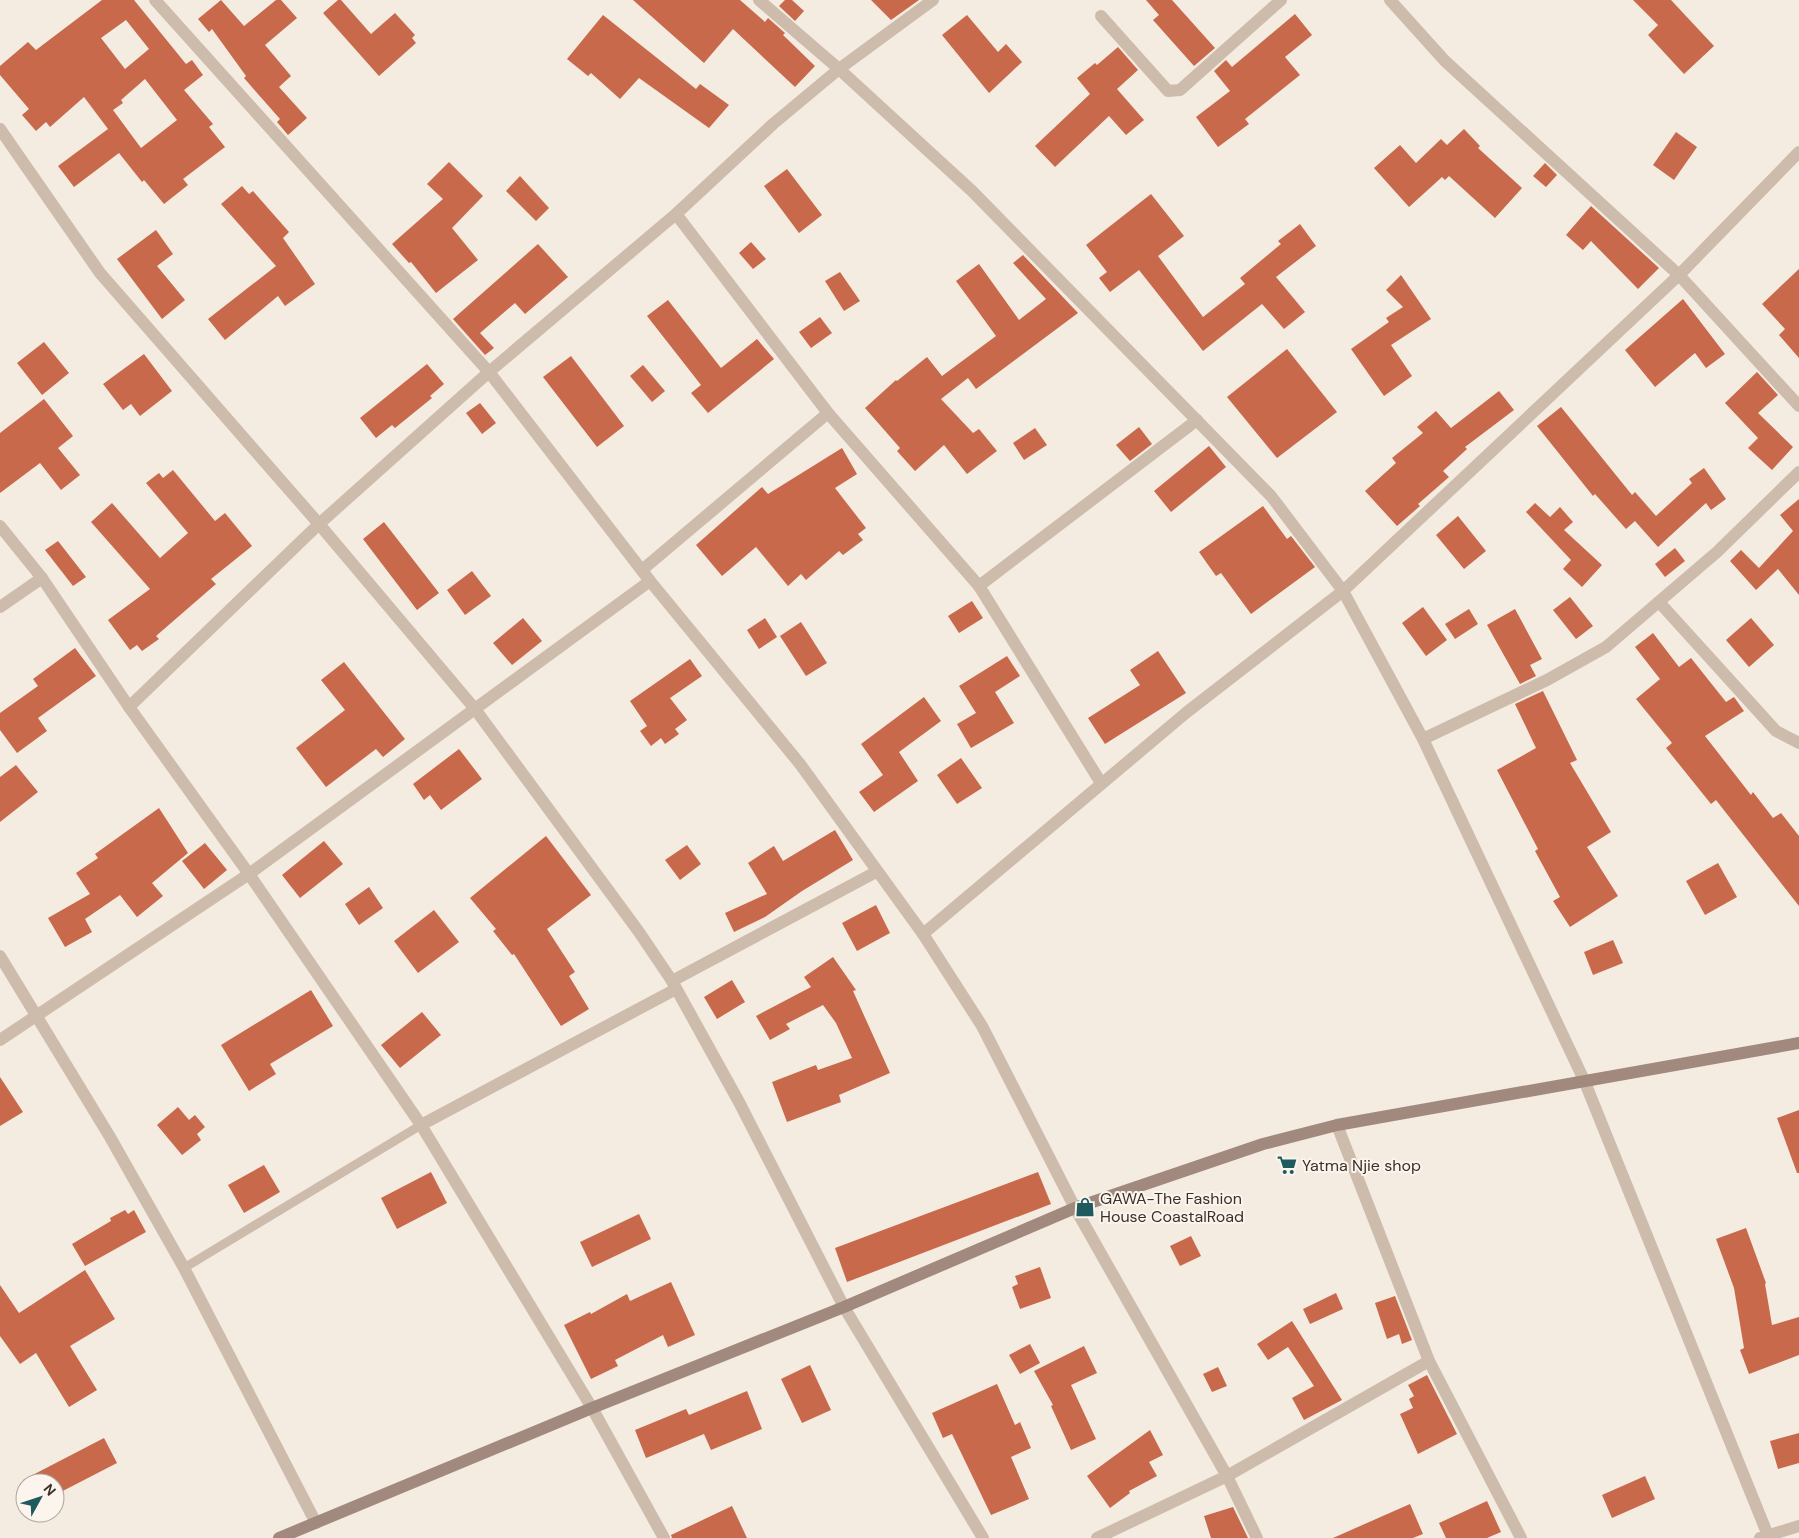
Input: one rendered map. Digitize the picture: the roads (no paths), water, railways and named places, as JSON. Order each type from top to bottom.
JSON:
[{"type":"street","points":[[154,0],[489,372],[650,581],[800,764],[876,872],[924,934],[982,1026],[1075,1208],[1227,1476],[1257,1538]]},
{"type":"street","points":[[759,0],[840,69],[972,191],[1272,496],[1343,591],[1423,738],[1584,1080],[1765,1537],[1799,1526]]},
{"type":"street","points":[[129,707],[319,524],[489,372],[676,214],[773,124],[840,69],[933,0]]},
{"type":"street","points":[[1101,16],[1168,91],[1180,90],[1281,0]]},
{"type":"street","points":[[1390,0],[1445,61],[1679,275],[1799,406]]},
{"type":"street","points":[[0,129],[100,273],[319,524],[474,709],[639,932],[674,985],[738,1102],[844,1307],[983,1538]]},
{"type":"street","points":[[924,934],[1187,712],[1343,591],[1679,275],[1799,152]]},
{"type":"street","points":[[676,214],[828,413],[979,586],[1101,783]]},
{"type":"street","points":[[642,570],[828,413]]},
{"type":"street","points":[[979,586],[1197,420]]},
{"type":"street","points":[[1423,738],[1547,680],[1597,652],[1717,552],[1799,472]]},
{"type":"street","points":[[0,526],[42,578],[129,707],[249,874],[420,1126],[592,1408],[664,1538]]},
{"type":"street","points":[[0,607],[42,578]]},
{"type":"street","points":[[0,1040],[249,874],[650,581]]},
{"type":"street","points":[[1659,602],[1776,731],[1799,743]]},
{"type":"street","points":[[420,1126],[876,872]]},
{"type":"street","points":[[0,956],[110,1138],[184,1268],[316,1523]]},
{"type":"street","points":[[279,1538],[592,1408],[844,1307],[1075,1208],[1263,1144],[1337,1125],[1799,1043]]},
{"type":"street","points":[[1337,1125],[1429,1361],[1521,1538]]},
{"type":"street","points":[[1097,1538],[1227,1476],[1429,1361]]},
{"type":"lane","points":[[184,1268],[420,1126]]},
{"type":"place","name":"Yatma Njie shop","points":[[1287,1165]]},
{"type":"place","name":"GAWA-The Fashion House CoastalRoad","points":[[1085,1207]]}]
